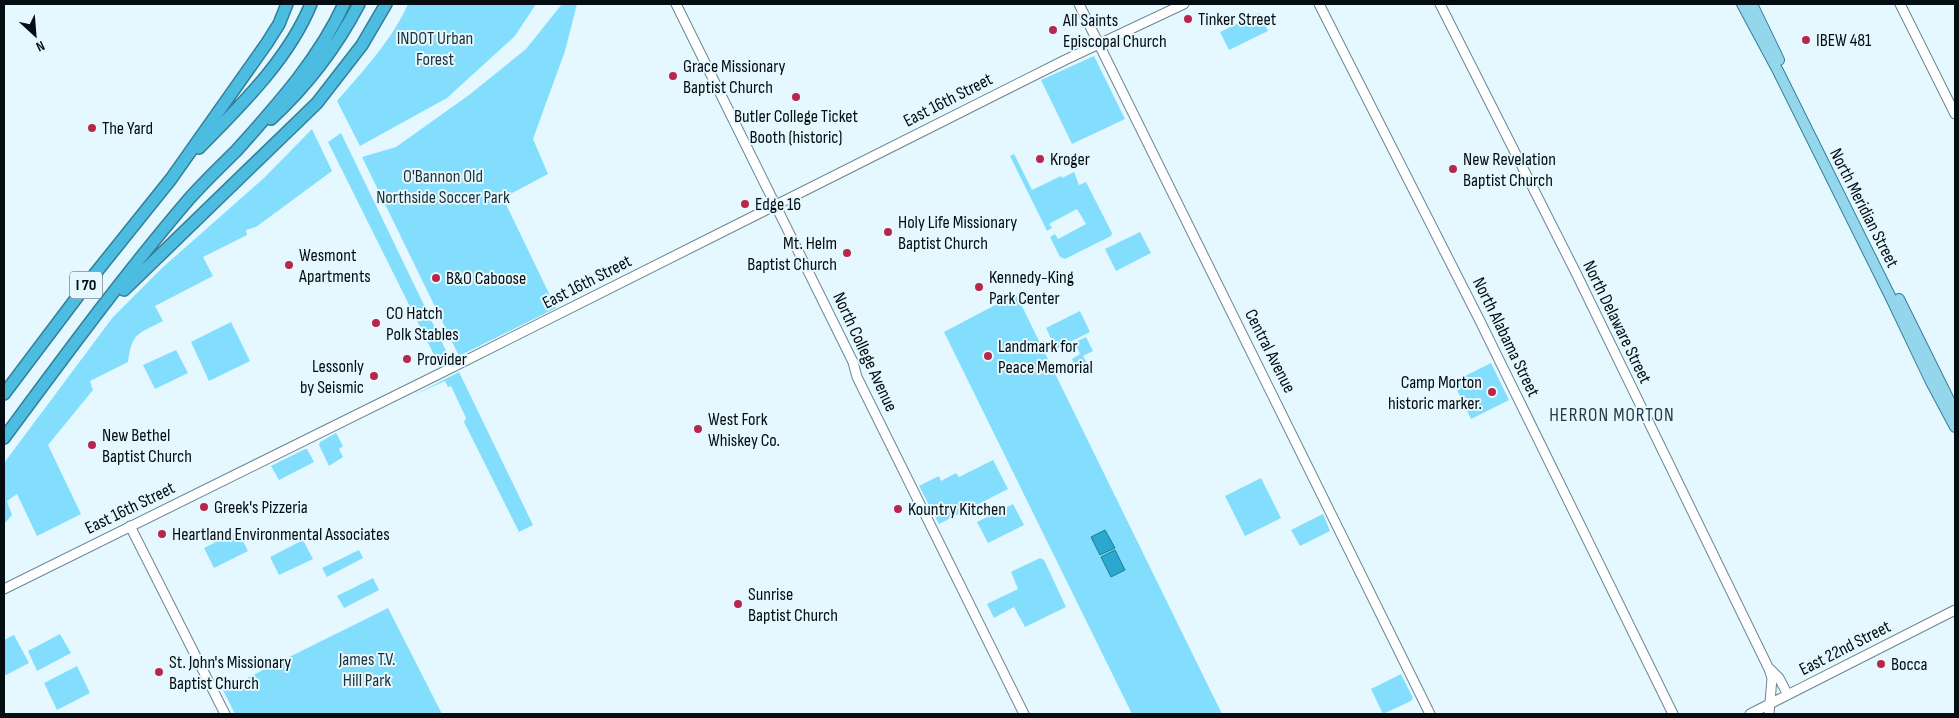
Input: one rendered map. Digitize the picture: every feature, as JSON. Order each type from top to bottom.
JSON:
[{"type":"highway","name":"I 70","points":[[4,394],[90,280],[171,179],[267,43],[279,24],[287,4]]},
{"type":"highway","points":[[171,179],[238,107],[276,62],[299,28],[311,4]]},
{"type":"highway","points":[[317,62],[344,4]]},
{"type":"highway","points":[[317,62],[347,27],[359,4]]},
{"type":"highway","points":[[75,342],[120,294],[304,117],[330,89],[362,45],[386,4]]},
{"type":"highway","name":"I 70","points":[[4,438],[75,342],[190,198],[290,94],[317,62]]},
{"type":"main road","name":"North College Avenue","points":[[676,4],[853,362],[857,377],[1024,714]]},
{"type":"main road","name":"Central Avenue","points":[[1079,4],[1430,714]]},
{"type":"main road","name":"East 16th Street","points":[[4,589],[1098,43],[1184,4]]},
{"type":"main road","name":"North Alabama Street","points":[[1319,4],[1480,321],[1673,714]]},
{"type":"main road","name":"North Delaware Street","points":[[1440,4],[1576,273],[1769,669],[1772,678],[1769,714]]},
{"type":"main road","name":"North Meridian Street","points":[[1742,4],[1778,71],[1955,427]]},
{"type":"main road","name":"North Meridian Street","points":[[1752,4],[1955,412]]},
{"type":"main road","points":[[1900,4],[1955,114]]},
{"type":"main road","points":[[130,526],[225,714]]},
{"type":"main road","name":"East 22nd Street","points":[[1750,714],[1955,610]]},
{"type":"main road","points":[[1769,669],[1779,678],[1788,695]]},
{"type":"green space","name":"INDOT Urban Forest","points":[[408,4],[536,4],[515,36],[447,98],[360,146],[337,101],[385,43]]},
{"type":"green space","name":"O'Bannon Old Northside Soccer Park","points":[[562,4],[577,4],[565,51],[533,139],[548,174],[503,198],[556,308],[459,356],[362,157],[396,147],[469,95],[526,49]]},
{"type":"green space","points":[[1259,13],[1268,31],[1229,50],[1220,32]]},
{"type":"green space","points":[[1094,56],[1125,119],[1072,144],[1041,80]]},
{"type":"green space","points":[[312,129],[332,171],[256,227],[246,230],[247,235],[203,257],[213,276],[155,306],[163,321],[142,332],[134,339],[128,362],[90,381],[93,390],[48,445],[81,514],[37,536],[17,494],[7,501],[12,515],[4,524],[4,463],[113,317],[162,268],[264,178]]},
{"type":"green space","points":[[341,133],[451,361],[440,367],[328,142]]},
{"type":"green space","points":[[1014,154],[1032,190],[1074,172],[1079,185],[1086,182],[1112,233],[1111,236],[1065,259],[1060,257],[1050,237],[1055,234],[1058,239],[1086,224],[1077,209],[1049,224],[1052,228],[1047,231],[1010,156]]},
{"type":"green space","points":[[1140,232],[1151,253],[1116,271],[1105,249]]},
{"type":"green space","points":[[1016,294],[1222,714],[1132,714],[944,332]]},
{"type":"green space","points":[[1080,311],[1090,332],[1056,349],[1046,328]]},
{"type":"green space","points":[[231,322],[250,361],[209,381],[191,342]]},
{"type":"green space","points":[[1086,337],[1093,351],[1083,356],[1087,363],[1076,368],[1072,359],[1080,354],[1075,342]]},
{"type":"green space","points":[[176,350],[188,373],[155,389],[143,365]]},
{"type":"green space","points":[[1491,363],[1509,400],[1471,419],[1453,382]]},
{"type":"green space","points":[[459,372],[533,525],[519,532],[464,422],[466,418],[451,386],[448,387],[445,381],[412,396]]},
{"type":"green space","points":[[336,433],[343,446],[339,449],[343,457],[329,466],[319,445],[320,442]]},
{"type":"green space","points":[[307,449],[314,462],[279,480],[271,466]]},
{"type":"green space","points":[[993,460],[1008,489],[939,524],[919,486],[939,476],[941,481],[956,473],[959,477]]},
{"type":"green space","points":[[1261,478],[1281,518],[1245,536],[1225,496]]},
{"type":"green space","points":[[1013,504],[1024,525],[988,543],[977,522]]},
{"type":"green space","points":[[1323,514],[1330,531],[1300,546],[1291,530]]},
{"type":"green space","points":[[238,531],[248,551],[214,568],[204,548]]},
{"type":"green space","points":[[303,540],[313,559],[279,575],[270,557]]},
{"type":"green space","points":[[359,550],[363,558],[327,577],[322,568]]},
{"type":"green space","points":[[1040,558],[1044,560],[1066,607],[1025,627],[1014,607],[994,618],[987,604],[1018,589],[1011,572]]},
{"type":"green space","points":[[373,578],[379,590],[344,608],[337,596]]},
{"type":"green space","name":"James T.V. Hill Park","points":[[388,608],[442,714],[235,714],[223,690]]},
{"type":"green space","points":[[60,634],[71,653],[37,671],[28,651]]},
{"type":"green space","points":[[14,635],[29,663],[4,676],[4,640]]},
{"type":"green space","points":[[77,666],[90,693],[57,710],[44,683]]},
{"type":"green space","points":[[1401,674],[1413,698],[1411,701],[1383,714],[1371,689]]},
{"type":"shaded area","points":[[1105,530],[1115,548],[1100,555],[1091,537]]},
{"type":"shaded area","points":[[1115,550],[1125,570],[1111,577],[1101,557]]},
{"type":"place","name":"Tinker Street","points":[[1188,19]]},
{"type":"place","name":"All Saints Episcopal Church","points":[[1053,30]]},
{"type":"place","name":"IBEW 481","points":[[1806,40]]},
{"type":"place","name":"Grace Missionary Baptist Church","points":[[673,76]]},
{"type":"place","name":"Butler College Ticket Booth (historic)","points":[[796,97]]},
{"type":"place","name":"The Yard","points":[[92,128]]},
{"type":"place","name":"Kroger","points":[[1040,159]]},
{"type":"place","name":"New Revelation Baptist Church","points":[[1453,169]]},
{"type":"place","name":"Edge 16","points":[[745,204]]},
{"type":"place","name":"Holy Life Missionary Baptist Church","points":[[888,232]]},
{"type":"place","name":"Mt. Helm Baptist Church","points":[[847,253]]},
{"type":"place","name":"Wesmont Apartments","points":[[289,265]]},
{"type":"place","name":"B&O Caboose","points":[[436,278]]},
{"type":"place","name":"Kennedy-King Park Center","points":[[979,287]]},
{"type":"place","name":"CO Hatch Polk Stables","points":[[376,323]]},
{"type":"place","name":"Landmark for Peace Memorial","points":[[988,356]]},
{"type":"place","name":"Provider","points":[[407,359]]},
{"type":"place","name":"Lessonly by Seismic","points":[[374,376]]},
{"type":"place","name":"Camp Morton historic marker.","points":[[1492,392]]},
{"type":"place","name":"West Fork Whiskey Co.","points":[[698,429]]},
{"type":"place","name":"New Bethel Baptist Church","points":[[92,445]]},
{"type":"place","name":"Greek's Pizzeria","points":[[204,507]]},
{"type":"place","name":"Kountry Kitchen","points":[[898,509]]},
{"type":"place","name":"Heartland Environmental Associates","points":[[162,534]]},
{"type":"place","name":"Sunrise Baptist Church","points":[[738,604]]},
{"type":"place","name":"Bocca","points":[[1881,664]]},
{"type":"place","name":"St. John's Missionary Baptist Church","points":[[159,672]]},
{"type":"district","name":"HERRON MORTON","points":[[1612,415]]}]
